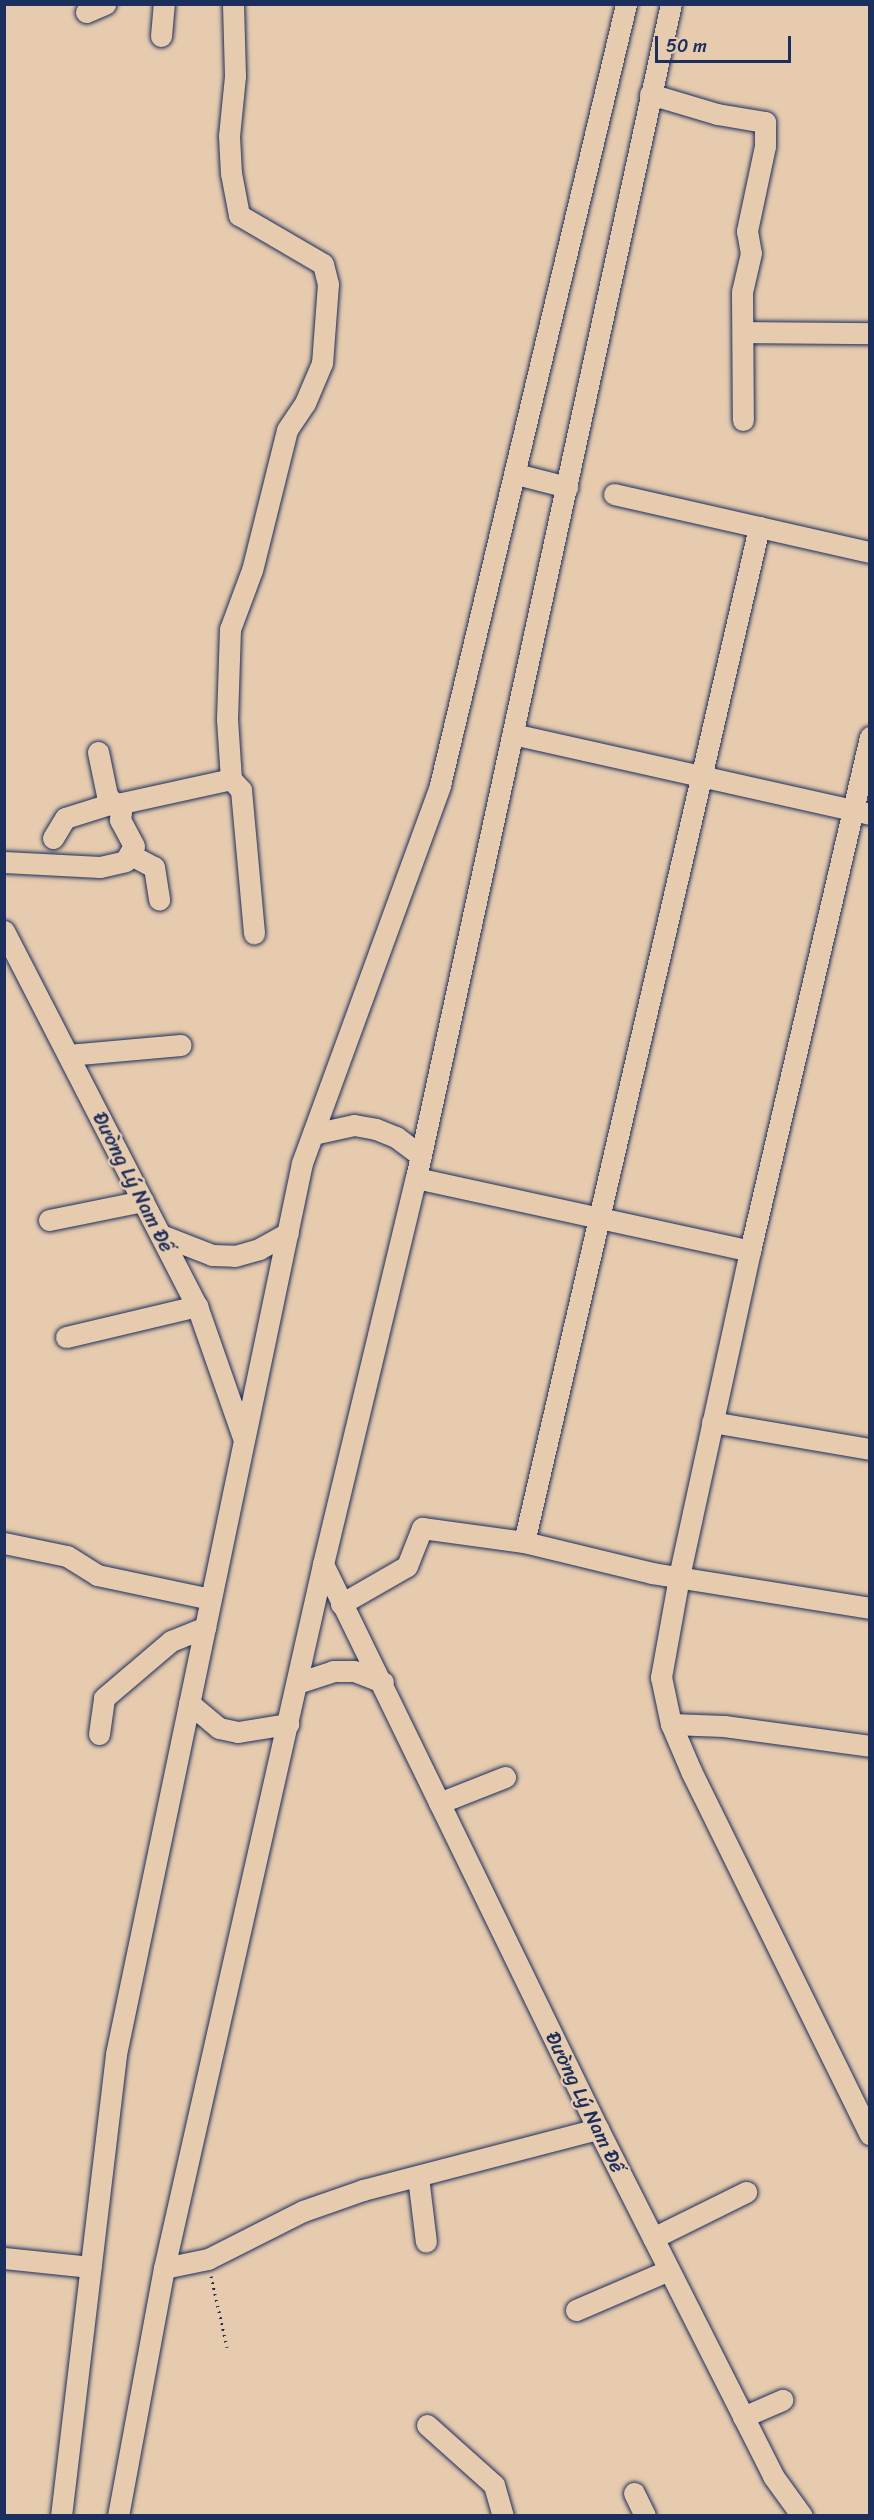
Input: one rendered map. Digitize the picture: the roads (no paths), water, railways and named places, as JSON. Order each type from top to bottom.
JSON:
[{"type":"street","points":[[161,36],[165,4]]},
{"type":"street","points":[[232,4],[235,76],[229,136],[231,173],[239,214],[323,264],[328,284],[322,363],[305,403],[286,430],[252,570],[230,629],[227,719],[231,779],[241,790],[254,933]]},
{"type":"street","points":[[61,2516],[116,2054],[302,1163],[440,785],[516,474],[626,4]]},
{"type":"street","points":[[118,2516],[164,2268],[323,1564],[421,1156],[670,4]]},
{"type":"street","points":[[650,94],[717,114],[765,122],[765,146],[747,231],[752,253],[742,292],[743,420]]},
{"type":"street","points":[[743,332],[870,333]]},
{"type":"street","points":[[516,474],[567,486]]},
{"type":"street","points":[[614,494],[870,552]]},
{"type":"street","points":[[524,1542],[759,527]]},
{"type":"street","points":[[513,734],[861,812]]},
{"type":"street","points":[[870,737],[861,812],[750,1251],[679,1577],[661,1677],[671,1724],[870,2134]]},
{"type":"street","points":[[4,862],[100,867],[125,861],[132,855],[134,846],[117,807],[104,785],[98,752]]},
{"type":"street","points":[[53,838],[70,815],[117,807],[122,803],[231,779]]},
{"type":"street","points":[[132,855],[154,867],[159,900]]},
{"type":"street","name":"Đường Lý Nam Đế","points":[[4,931],[197,1306],[244,1440]]},
{"type":"street","points":[[68,1055],[181,1045]]},
{"type":"street","points":[[313,1134],[354,1125],[375,1129],[396,1137],[421,1156]]},
{"type":"street","points":[[416,1178],[750,1251]]},
{"type":"street","points":[[50,1220],[143,1201]]},
{"type":"street","points":[[161,1235],[212,1255],[235,1256],[259,1249],[288,1233]]},
{"type":"street","points":[[66,1337],[197,1306]]},
{"type":"street","points":[[712,1422],[870,1449]]},
{"type":"street","points":[[340,1604],[407,1566],[422,1528],[524,1542],[679,1577],[870,1608]]},
{"type":"street","points":[[4,1543],[67,1556],[97,1575],[211,1599]]},
{"type":"street","name":"Đường Lý Nam Đế","points":[[323,1564],[340,1604],[383,1682],[439,1803],[598,2129],[773,2476],[802,2516]]},
{"type":"street","points":[[99,1734],[104,1698],[171,1641],[205,1627]]},
{"type":"street","points":[[297,1683],[333,1671],[354,1671],[383,1682]]},
{"type":"street","points":[[189,1703],[219,1728],[238,1732],[288,1724]]},
{"type":"street","points":[[671,1724],[723,1725],[870,1746]]},
{"type":"street","points":[[439,1803],[505,1777]]},
{"type":"street","points":[[164,2268],[208,2259],[303,2211],[363,2190],[598,2129]]},
{"type":"street","points":[[418,2177],[426,2242]]},
{"type":"street","points":[[653,2238],[746,2192]]},
{"type":"street","points":[[4,2258],[91,2267]]},
{"type":"street","points":[[576,2310],[669,2270]]},
{"type":"street","points":[[743,2417],[782,2400]]},
{"type":"street","points":[[427,2425],[494,2485],[503,2516]]},
{"type":"street","points":[[634,2493],[645,2516]]}]
